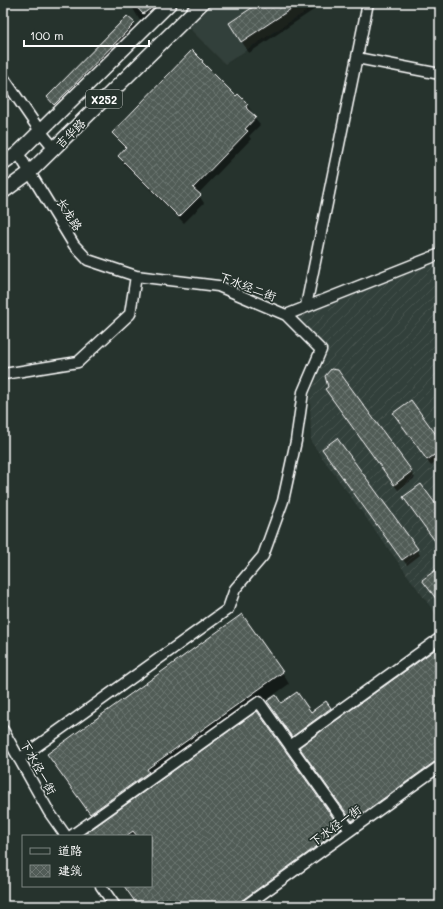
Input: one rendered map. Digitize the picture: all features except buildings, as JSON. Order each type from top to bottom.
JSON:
[{"type":"main road","name":"吉华路","points":[[3,164],[18,153],[170,3]]},
{"type":"main road","name":"吉华路","points":[[3,192],[29,173],[202,3]]},
{"type":"street","points":[[306,306],[368,3]]},
{"type":"street","points":[[357,58],[440,74]]},
{"type":"street","points":[[3,77],[40,131],[54,148]]},
{"type":"street","name":"长龙路","points":[[18,153],[74,245],[88,260],[118,270]]},
{"type":"street","points":[[286,314],[440,254]]},
{"type":"street","name":"下水经二街","points":[[19,759],[228,609],[235,589],[263,556],[283,501],[296,441],[303,392],[321,350],[286,314],[218,286],[136,276],[118,270]]},
{"type":"street","points":[[4,374],[78,362],[130,314],[136,276]]},
{"type":"street","points":[[290,746],[440,638]]},
{"type":"street","points":[[72,835],[259,702],[350,830]]},
{"type":"street","name":"下水径一街","points":[[3,730],[49,812],[65,835]]},
{"type":"street","name":"下水径一街","points":[[245,906],[440,766]]},
{"type":"street","points":[[102,887],[115,906]]},
{"type":"shaded area","points":[[213,3],[319,3],[225,64],[192,31],[190,25],[201,12]]},
{"type":"shaded area","points":[[440,260],[440,620],[311,442],[310,394],[327,354],[327,349],[296,318]]}]
